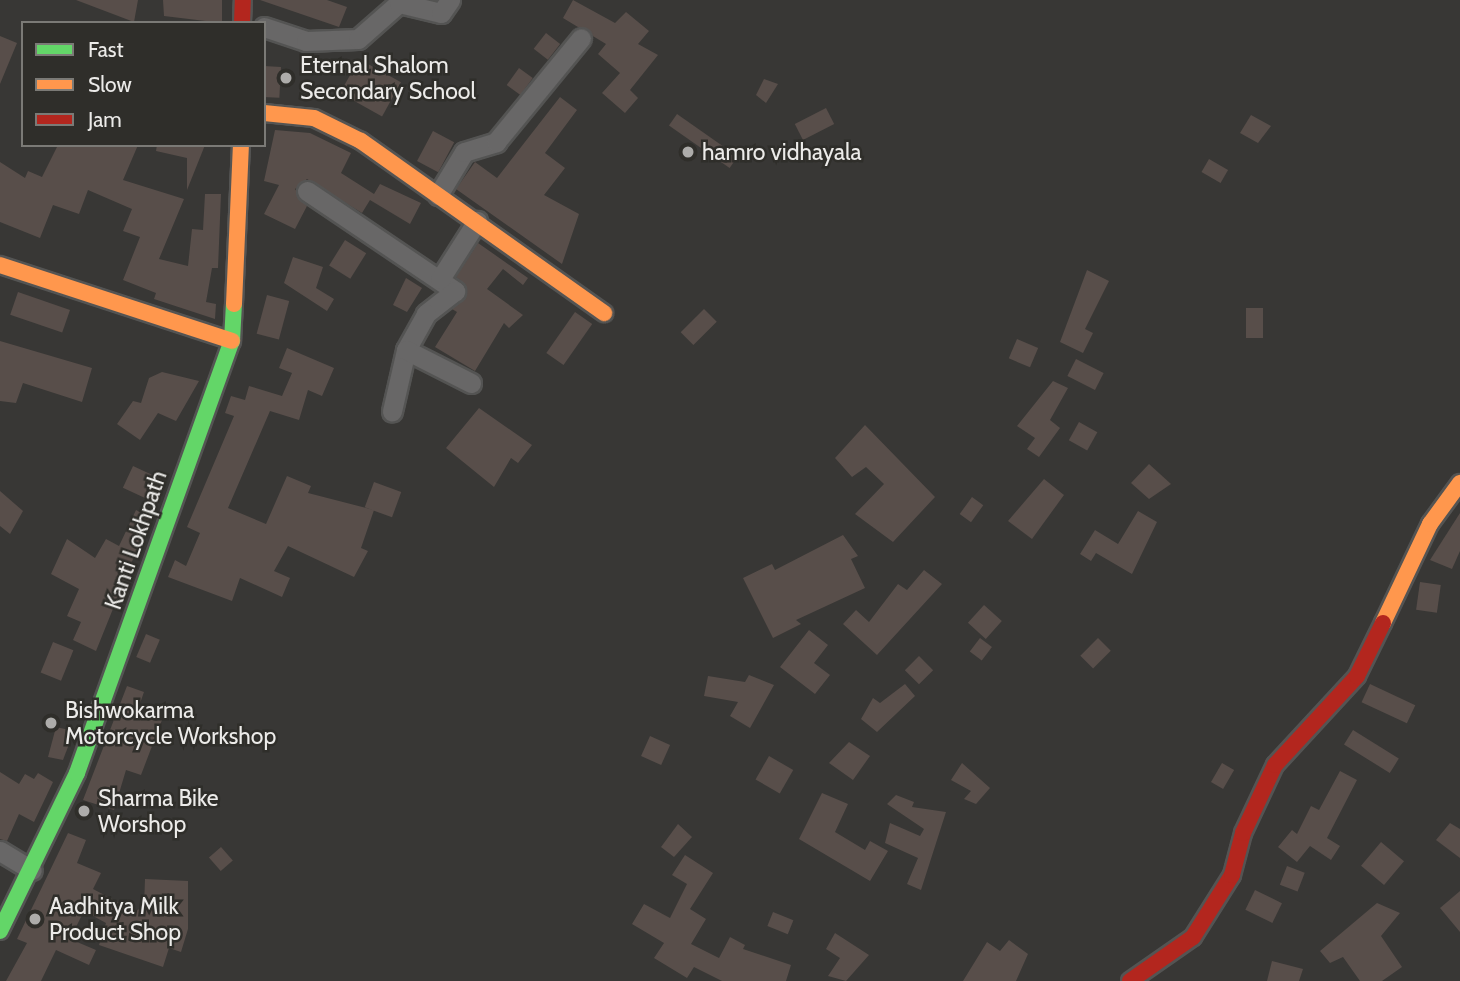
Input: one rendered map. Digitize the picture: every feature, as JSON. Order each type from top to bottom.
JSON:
[{"type":"street","points":[[266,28],[306,41],[358,39],[399,3],[442,13],[450,0]]},
{"type":"street","points":[[438,195],[464,152],[496,142],[581,38]]},
{"type":"street","points":[[266,113],[314,118],[361,141],[604,313]]},
{"type":"street","name":"Kanti Lokhpath","points":[[0,931],[77,773],[232,341],[241,147]]},
{"type":"street","points":[[307,191],[455,291],[426,314],[406,350],[392,411]]},
{"type":"street","points":[[440,279],[477,221]]},
{"type":"street","points":[[0,265],[232,341]]},
{"type":"street","points":[[406,350],[471,383]]},
{"type":"street","points":[[1130,981],[1193,937],[1232,875],[1242,834],[1275,765],[1357,676],[1430,524],[1460,483]]},
{"type":"street","points":[[0,851],[32,870]]},
{"type":"building","points":[[76,0],[138,0],[134,21]]},
{"type":"building","points":[[163,0],[222,0],[222,21],[164,16]]},
{"type":"building","points":[[260,0],[327,0],[347,7],[339,27]]},
{"type":"building","points":[[573,0],[615,23],[626,12],[649,31],[638,44],[658,55],[630,90],[638,98],[625,113],[602,93],[620,73],[598,54],[606,44],[563,18]]},
{"type":"building","points":[[546,33],[560,44],[548,60],[534,49]]},
{"type":"building","points":[[0,36],[17,43],[0,84]]},
{"type":"building","points":[[359,59],[401,82],[382,116],[340,93]]},
{"type":"building","points":[[266,66],[281,67],[279,98],[266,97]]},
{"type":"building","points":[[519,68],[533,78],[520,95],[507,85]]},
{"type":"building","points":[[764,79],[778,84],[766,103],[756,95]]},
{"type":"building","points":[[560,97],[577,110],[545,153],[565,168],[544,195],[579,214],[562,264],[456,189],[475,162],[497,178]]},
{"type":"building","points":[[826,108],[834,124],[803,140],[795,124]]},
{"type":"building","points":[[677,114],[738,156],[730,168],[669,125]]},
{"type":"building","points":[[1251,115],[1271,126],[1258,143],[1240,133]]},
{"type":"building","points":[[275,130],[310,133],[351,153],[341,173],[374,194],[380,184],[421,203],[410,224],[370,200],[362,213],[307,179],[295,189],[307,206],[295,229],[264,214],[279,185],[264,181]]},
{"type":"building","points":[[433,131],[454,142],[438,172],[417,161]]},
{"type":"building","points":[[57,147],[137,147],[123,180],[184,199],[159,259],[188,266],[192,229],[203,230],[205,194],[221,194],[218,268],[212,268],[206,302],[216,304],[215,319],[154,299],[156,293],[123,280],[140,237],[123,231],[132,209],[88,190],[79,214],[53,205],[40,238],[0,222],[0,162],[25,178],[28,171],[42,177]]},
{"type":"building","points":[[157,147],[204,147],[187,190],[187,158],[156,151]]},
{"type":"building","points":[[1209,159],[1228,170],[1221,183],[1202,172]]},
{"type":"building","points":[[345,240],[366,253],[350,279],[329,265]]},
{"type":"building","points":[[478,243],[528,278],[523,285],[503,269],[487,289],[523,315],[509,328],[504,323],[475,371],[435,347],[457,312],[452,309],[466,296],[466,285],[456,277]]},
{"type":"building","points":[[293,257],[323,267],[316,288],[334,299],[327,311],[284,283]]},
{"type":"building","points":[[1087,270],[1109,281],[1085,329],[1093,333],[1083,353],[1060,342]]},
{"type":"building","points":[[406,278],[422,288],[407,312],[393,305]]},
{"type":"building","points":[[18,292],[70,310],[62,333],[10,315]]},
{"type":"building","points":[[267,295],[289,301],[279,340],[257,334]]},
{"type":"building","points":[[1246,308],[1263,308],[1263,338],[1246,338]]},
{"type":"building","points":[[704,309],[717,322],[693,345],[681,332]]},
{"type":"building","points":[[575,312],[592,324],[564,365],[546,353]]},
{"type":"building","points":[[1017,339],[1038,348],[1030,367],[1009,358]]},
{"type":"building","points":[[0,341],[92,368],[82,402],[23,383],[16,403],[0,401]]},
{"type":"building","points":[[287,348],[334,368],[322,396],[308,390],[299,420],[270,411],[228,508],[266,524],[287,476],[311,486],[308,493],[374,510],[361,548],[368,551],[354,577],[288,546],[274,571],[290,578],[282,597],[240,578],[232,601],[168,577],[175,560],[186,566],[200,533],[187,527],[234,416],[225,413],[231,396],[245,400],[249,386],[282,396],[292,373],[279,368]]},
{"type":"building","points":[[1076,359],[1104,373],[1095,390],[1067,376]]},
{"type":"building","points":[[162,372],[199,381],[176,421],[158,413],[140,440],[117,424],[133,401],[141,403],[149,378]]},
{"type":"building","points":[[1053,381],[1068,388],[1050,420],[1060,428],[1039,457],[1027,449],[1035,438],[1017,426]]},
{"type":"building","points":[[479,408],[532,445],[518,463],[511,458],[494,487],[446,448]]},
{"type":"building","points":[[1079,422],[1097,432],[1087,451],[1069,440]]},
{"type":"building","points":[[865,425],[935,497],[893,542],[855,514],[884,484],[866,467],[852,477],[835,458]]},
{"type":"building","points":[[1149,464],[1171,484],[1149,499],[1131,483]]},
{"type":"building","points":[[133,466],[161,479],[151,501],[123,488]]},
{"type":"building","points":[[1044,479],[1064,495],[1032,539],[1008,521]]},
{"type":"building","points":[[374,482],[401,492],[392,517],[365,507]]},
{"type":"building","points":[[0,491],[23,511],[10,534],[0,526]]},
{"type":"building","points":[[972,497],[983,505],[971,522],[960,514]]},
{"type":"building","points":[[136,510],[150,517],[96,651],[73,640],[81,622],[67,616],[79,589],[51,574],[67,539],[95,558],[106,539],[119,546]]},
{"type":"building","points":[[1138,511],[1157,522],[1132,574],[1096,553],[1091,561],[1080,554],[1095,530],[1118,544]]},
{"type":"building","points":[[1460,513],[1460,551],[1452,569],[1430,560]]},
{"type":"building","points":[[843,535],[858,556],[851,559],[865,588],[796,620],[801,624],[773,638],[743,578],[772,564],[775,570]]},
{"type":"building","points":[[924,570],[942,584],[877,655],[843,624],[856,610],[869,622],[898,584],[907,590]]},
{"type":"building","points":[[1420,582],[1441,585],[1437,613],[1416,610]]},
{"type":"building","points":[[984,605],[1002,621],[986,639],[968,623]]},
{"type":"building","points":[[809,630],[828,645],[814,663],[830,675],[815,694],[780,667]]},
{"type":"building","points":[[146,634],[160,640],[150,663],[136,657]]},
{"type":"building","points":[[980,638],[992,647],[982,661],[970,652]]},
{"type":"building","points":[[1098,638],[1111,651],[1093,668],[1080,656]]},
{"type":"building","points":[[53,642],[73,650],[61,681],[41,673]]},
{"type":"building","points":[[919,656],[933,670],[919,684],[905,670]]},
{"type":"building","points":[[749,675],[774,685],[750,728],[730,716],[738,702],[704,696],[708,676],[745,682]]},
{"type":"building","points":[[905,684],[915,696],[877,732],[861,719],[873,698],[880,703]]},
{"type":"building","points":[[1370,684],[1415,705],[1407,723],[1362,702]]},
{"type":"building","points":[[127,686],[144,692],[137,712],[162,720],[141,775],[126,770],[114,810],[83,800]]},
{"type":"building","points":[[56,727],[74,731],[63,760],[48,757]]},
{"type":"building","points":[[1353,730],[1399,759],[1390,773],[1344,744]]},
{"type":"building","points":[[650,736],[670,745],[661,765],[641,756]]},
{"type":"building","points":[[849,742],[870,756],[853,780],[829,763]]},
{"type":"building","points":[[769,756],[793,770],[780,793],[756,779]]},
{"type":"building","points":[[962,763],[990,788],[976,804],[964,799],[971,791],[951,780]]},
{"type":"building","points":[[1222,763],[1234,770],[1223,789],[1211,782]]},
{"type":"building","points":[[1340,771],[1357,780],[1327,838],[1340,846],[1331,860],[1310,846],[1297,862],[1278,847],[1292,830],[1297,834],[1311,806],[1319,810]]},
{"type":"building","points":[[0,772],[19,784],[25,774],[34,779],[38,773],[53,782],[34,822],[19,814],[7,841],[0,839]]},
{"type":"building","points":[[822,793],[848,804],[835,832],[865,850],[870,841],[888,851],[870,881],[799,839]]},
{"type":"building","points":[[896,795],[914,802],[912,807],[946,812],[921,890],[907,884],[918,858],[885,843],[890,823],[920,836],[924,829],[887,804]]},
{"type":"building","points":[[1450,823],[1460,829],[1460,858],[1436,840]]},
{"type":"building","points":[[678,824],[692,837],[674,857],[661,847]]},
{"type":"building","points":[[68,833],[86,840],[77,863],[101,873],[93,889],[135,911],[144,907],[145,879],[188,881],[188,929],[181,952],[169,948],[163,967],[99,945],[106,923],[84,911],[70,939],[96,950],[89,965],[56,950],[41,981],[6,981],[27,943],[17,939]]},
{"type":"building","points":[[1381,842],[1404,861],[1384,885],[1361,866]]},
{"type":"building","points":[[221,847],[233,861],[221,871],[209,857]]},
{"type":"building","points":[[685,855],[713,873],[690,909],[706,919],[691,944],[719,958],[730,937],[745,945],[743,949],[791,965],[786,981],[722,981],[694,967],[687,978],[654,958],[664,943],[632,924],[644,904],[670,918],[687,884],[672,875]]},
{"type":"building","points":[[1287,866],[1305,873],[1298,891],[1280,885]]},
{"type":"building","points":[[1255,890],[1282,903],[1272,923],[1245,910]]},
{"type":"building","points":[[1460,891],[1460,932],[1440,908]]},
{"type":"building","points":[[1377,903],[1400,913],[1381,936],[1402,967],[1382,981],[1360,981],[1343,957],[1330,963],[1320,951]]},
{"type":"building","points":[[773,912],[793,920],[788,934],[767,926]]},
{"type":"building","points":[[835,933],[869,955],[846,981],[828,976],[840,958],[826,949]]},
{"type":"building","points":[[1009,940],[1028,954],[1016,981],[963,981],[987,942],[1000,951]]},
{"type":"building","points":[[1272,961],[1303,969],[1299,981],[1267,981]]},
{"type":"traffic: fast","points":[[0,931],[77,773],[232,341],[234,304]]},
{"type":"traffic: slow","points":[[266,113],[314,118],[361,141],[604,313]]},
{"type":"traffic: slow","points":[[234,304],[241,147]]},
{"type":"traffic: slow","points":[[0,265],[232,341]]},
{"type":"traffic: slow","points":[[1383,623],[1430,524],[1460,483]]},
{"type":"traffic: jam","points":[[242,21],[243,0]]},
{"type":"traffic: jam","points":[[1130,981],[1193,937],[1232,875],[1243,833],[1275,765],[1357,676],[1383,623]]},
{"type":"place","name":"Eternal Shalom Secondary School","points":[[286,78]]},
{"type":"place","name":"hamro vidhayala","points":[[688,152]]},
{"type":"place","name":"Bishwokarma Motorcycle Workshop","points":[[51,723]]},
{"type":"place","name":"Sharma Bike Worshop","points":[[84,811]]},
{"type":"place","name":"Aadhitya Milk Product Shop","points":[[35,919]]}]
